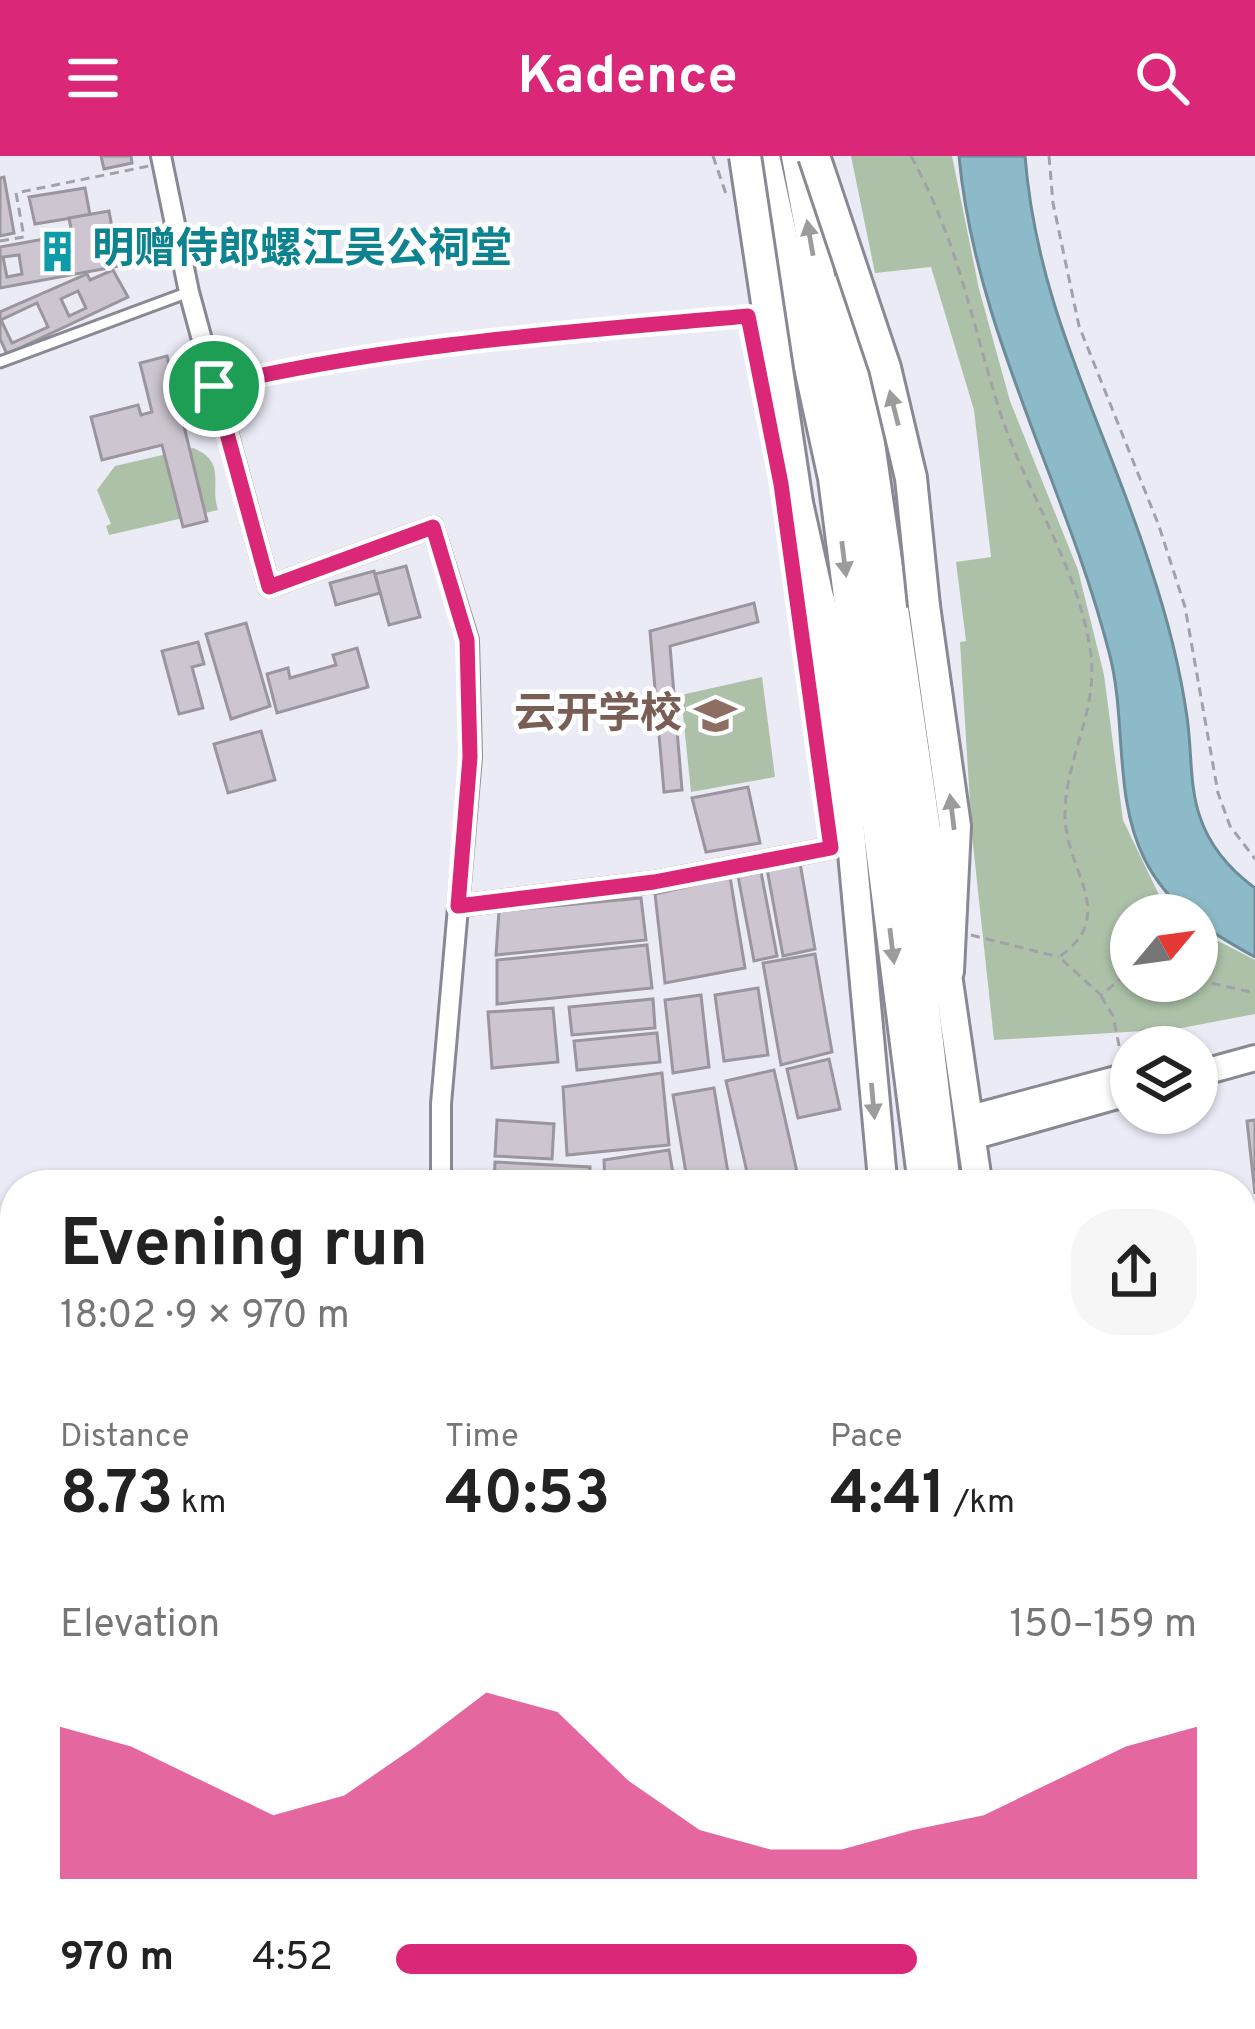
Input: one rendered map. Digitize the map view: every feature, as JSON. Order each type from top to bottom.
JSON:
[{"type":"highway","points":[[745,156],[797,503],[824,620]]},
{"type":"highway","points":[[764,156],[834,478],[921,1170]]},
{"type":"highway","points":[[796,156],[868,548],[943,1170]]},
{"type":"highway","points":[[814,156],[911,478],[955,826],[948,970]]},
{"type":"main road","points":[[734,156],[761,315],[824,620],[844,760],[882,1170]]},
{"type":"main road","points":[[830,156],[976,1170]]},
{"type":"street","points":[[161,160],[189,292],[269,587],[433,527],[467,640],[470,757],[441,1104],[441,1170]]},
{"type":"street","points":[[458,906],[654,882],[831,848]]},
{"type":"street","points":[[1218,1051],[1255,1041]]},
{"type":"street","points":[[1218,1068],[1255,1058]]},
{"type":"street","points":[[971,1127],[1110,1087]]},
{"type":"lane","points":[[0,362],[189,292]]},
{"type":"path","points":[[713,156],[728,198]]},
{"type":"path","points":[[911,156],[961,262],[1002,417],[1067,567],[1091,658],[1091,697],[1068,781],[1065,819],[1073,863],[1089,901],[1089,921],[1080,942],[1059,957]]},
{"type":"path","points":[[1049,156],[1053,203],[1079,326],[1185,607],[1218,794],[1230,826],[1255,859]]},
{"type":"path","points":[[0,241],[24,236],[16,193],[161,160]]},
{"type":"path","points":[[746,297],[761,315]]},
{"type":"path","points":[[214,386],[320,361],[410,348],[761,315]]},
{"type":"path","points":[[812,699],[826,805]]},
{"type":"path","points":[[969,934],[1059,957],[1101,995],[1115,1026]]},
{"type":"path","points":[[1218,985],[1255,994]]},
{"type":"path","points":[[1101,995],[1110,988]]},
{"type":"green space","points":[[851,156],[952,156],[979,289],[1010,401],[1078,570],[1104,675],[1123,820],[1159,894],[1110,894],[1110,1002],[1218,1002],[1218,941],[1255,960],[1255,1014],[1192,1026],[1110,1026],[1110,1033],[994,1040],[972,835],[960,642],[966,641],[956,562],[991,557],[974,410],[931,267],[875,273]]},
{"type":"green space","points":[[193,448],[214,467],[218,510],[109,535],[106,526],[111,524],[97,490],[115,466]]},
{"type":"green space","points":[[762,677],[775,777],[691,792],[681,695]]},
{"type":"water","points":[[959,156],[1025,156],[1032,212],[1058,316],[1167,622],[1184,698],[1200,817],[1222,857],[1255,888],[1255,957],[1218,935],[1218,894],[1165,891],[1134,834],[1109,652],[1070,529],[1002,345],[968,220]]},
{"type":"building","points":[[101,156],[131,156],[132,163],[104,169]]},
{"type":"building","points":[[4,177],[14,233],[0,236],[0,178]]},
{"type":"building","points":[[85,188],[90,215],[35,224],[29,197]]},
{"type":"building","name":"明赠侍郎螺江吴公祠堂","points":[[109,211],[119,266],[0,288],[0,247],[72,234],[69,218]],"holes":[[[19,255],[22,274],[7,277],[3,257]]]},
{"type":"building","points":[[113,270],[128,297],[7,354],[0,339],[0,312],[87,274],[90,280]],"holes":[[[78,291],[86,308],[69,316],[61,299]],[[37,303],[48,327],[12,343],[1,320]]]},
{"type":"building","points":[[167,356],[207,521],[183,527],[162,445],[102,460],[91,417],[138,405],[141,415],[152,412],[140,363]]},
{"type":"building","points":[[406,566],[420,617],[389,625],[375,574]]},
{"type":"building","points":[[374,571],[380,593],[336,605],[330,583]]},
{"type":"building","points":[[754,603],[758,622],[670,646],[682,790],[664,792],[650,631]]},
{"type":"building","points":[[246,623],[270,706],[231,719],[206,634]]},
{"type":"building","points":[[198,642],[204,664],[192,667],[203,708],[179,714],[162,651]]},
{"type":"building","points":[[357,648],[368,687],[277,713],[267,674],[288,668],[290,678],[336,665],[333,655]]},
{"type":"building","points":[[261,731],[275,780],[228,793],[214,744]]},
{"type":"building","points":[[748,787],[760,843],[706,852],[692,798]]},
{"type":"building","points":[[800,863],[815,949],[783,956],[767,869]]},
{"type":"building","points":[[761,872],[777,956],[754,961],[738,876]]},
{"type":"building","points":[[730,877],[745,968],[665,983],[655,894]]},
{"type":"building","points":[[641,898],[646,940],[496,955],[499,911]]},
{"type":"building","points":[[647,945],[652,988],[497,1004],[497,960]]},
{"type":"building","points":[[815,954],[832,1052],[781,1065],[763,963]]},
{"type":"building","points":[[758,988],[768,1055],[724,1061],[715,995]]},
{"type":"building","points":[[701,995],[709,1067],[673,1073],[665,1000]]},
{"type":"building","points":[[653,999],[655,1028],[572,1035],[569,1007]]},
{"type":"building","points":[[553,1008],[558,1062],[492,1068],[488,1012]]},
{"type":"building","points":[[657,1033],[660,1062],[577,1070],[574,1041]]},
{"type":"building","points":[[829,1059],[840,1109],[798,1118],[787,1069]]},
{"type":"building","points":[[774,1070],[797,1170],[747,1170],[726,1081]]},
{"type":"building","points":[[662,1073],[669,1145],[567,1155],[563,1087]]},
{"type":"building","points":[[714,1088],[728,1170],[686,1170],[673,1095]]},
{"type":"building","points":[[497,1120],[554,1124],[552,1159],[495,1156]]},
{"type":"building","points":[[1255,1120],[1255,1170],[1252,1170],[1247,1121]]},
{"type":"building","points":[[669,1150],[672,1170],[604,1170],[604,1160]]},
{"type":"building","points":[[495,1162],[590,1167],[590,1170],[495,1170]]},
{"type":"place","name":"明赠侍郎螺江吴公祠堂","points":[[58,251]]},
{"type":"place","name":"云开学校","points":[[716,716]]},
{"type":"route","points":[[748,316],[781,484],[831,848],[654,882],[458,906],[470,757],[467,640],[433,527],[269,587],[214,386],[320,361],[410,348],[748,316]]}]
